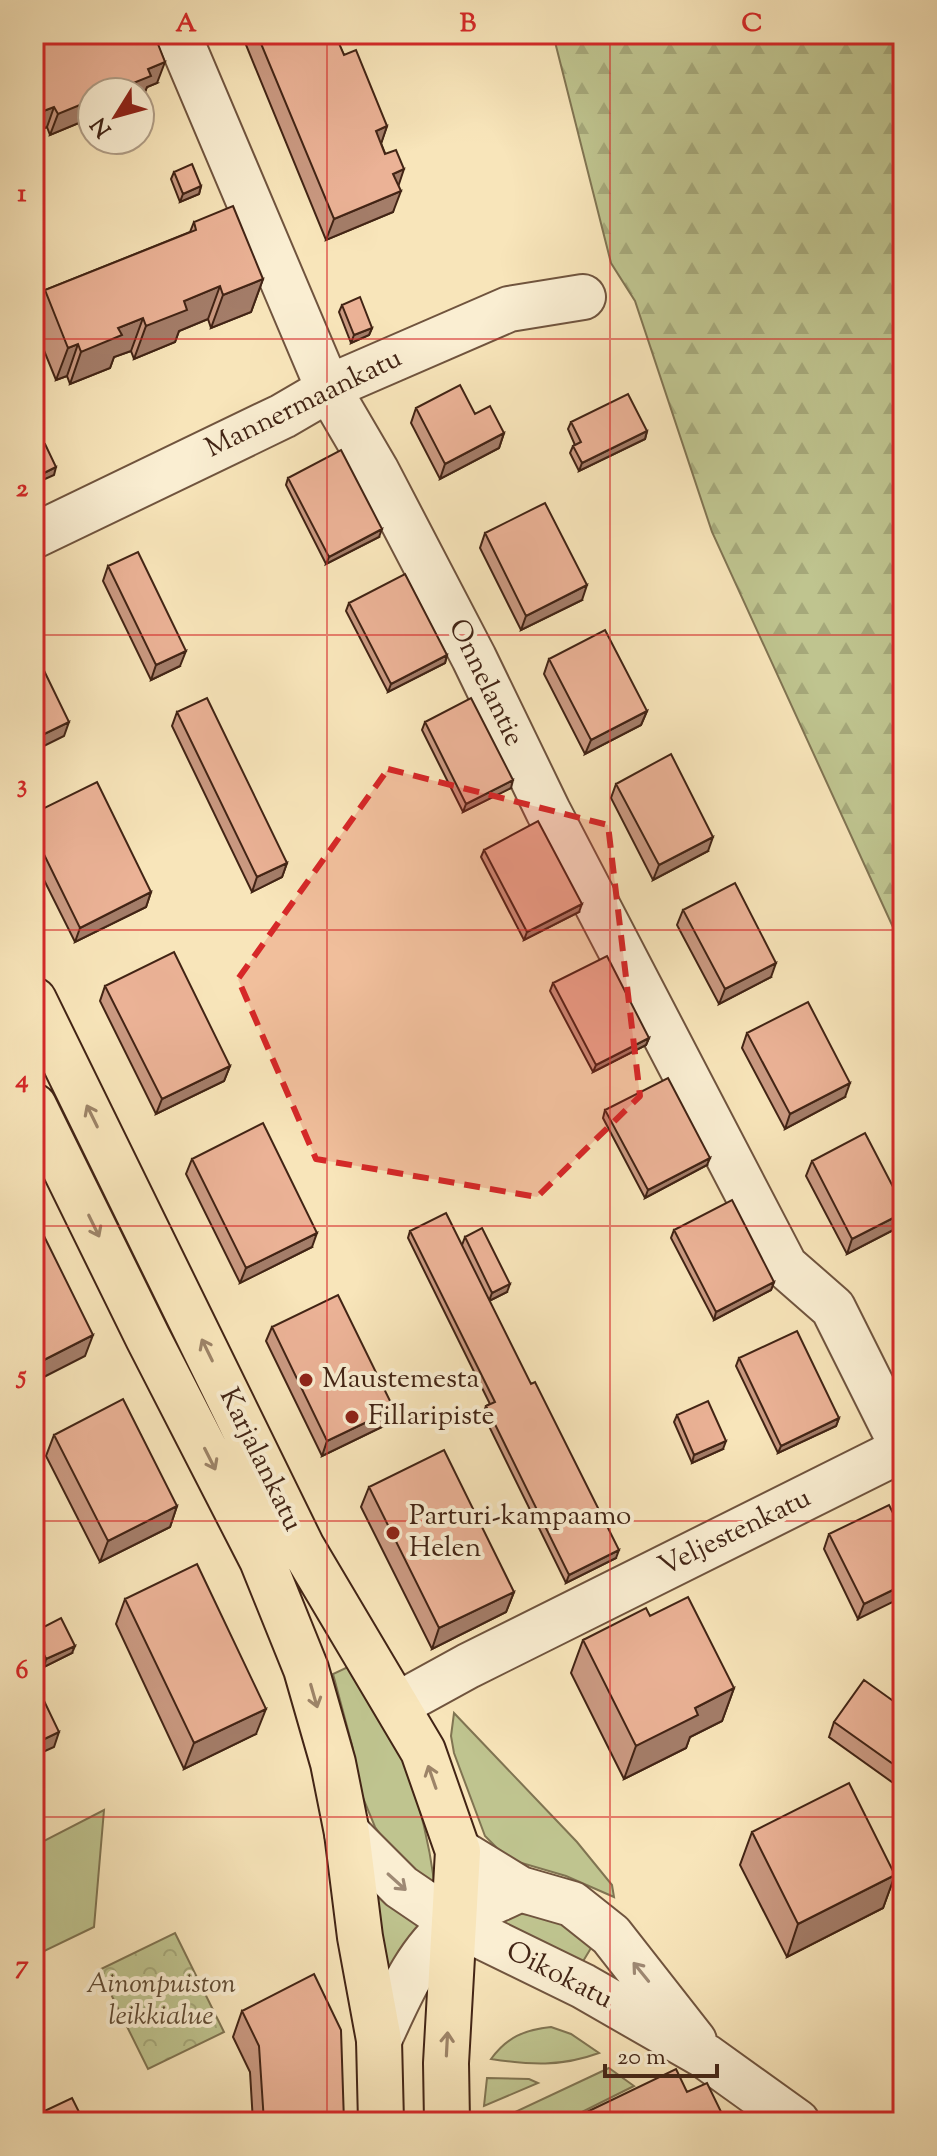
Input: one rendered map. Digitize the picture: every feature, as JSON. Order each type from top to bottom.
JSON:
[{"type":"main road","name":"Karjalankatu","points":[[34,1000],[302,1547],[423,1751],[458,1851],[446,2063],[447,2122]]},
{"type":"main road","name":"Karjalankatu","points":[[34,1106],[262,1560],[306,1669],[333,1763],[347,1833],[360,1937],[379,2040],[381,2122]]},
{"type":"street","name":"Onnelantie","points":[[178,34],[328,388],[376,470],[474,658],[548,811],[785,1266],[833,1308],[903,1449]]},
{"type":"street","name":"Mannermaankatu","points":[[34,536],[283,416],[328,388],[509,309],[583,297]]},
{"type":"street","name":"Veljestenkatu","points":[[397,1705],[468,1666],[903,1449]]},
{"type":"street","name":"Oikokatu","points":[[347,1833],[401,1887],[454,1923],[583,1986],[705,2056],[797,2122]]},
{"type":"street","name":"Oikokatu","points":[[458,1851],[520,1889],[572,1904],[611,1935],[705,2056]]},
{"type":"street","name":"Oikokatu","points":[[379,2040],[405,1983],[426,1953],[454,1923],[520,1889]]},
{"type":"highlighted area","points":[[388,769],[608,825],[640,1096],[537,1197],[316,1159],[238,979]]},
{"type":"green space","points":[[553,34],[903,34],[903,949],[712,532],[635,301],[611,263]]},
{"type":"green space","points":[[350,1666],[387,1727],[407,1771],[428,1843],[434,1880],[430,1882],[395,1855],[375,1827],[361,1793],[333,1674]]},
{"type":"green space","points":[[454,1713],[577,1842],[612,1885],[614,1897],[566,1876],[508,1859],[485,1836],[454,1753],[451,1736]]},
{"type":"green space","points":[[104,1810],[94,1927],[34,1956],[34,1846]]},
{"type":"green space","points":[[370,1877],[427,1923],[387,1988]]},
{"type":"green space","points":[[507,1913],[550,1916],[594,1943],[582,1963],[490,1920]]},
{"type":"green space","name":"Ainonpuiston leikkialue","points":[[175,1933],[224,2032],[148,2069],[99,1970]]},
{"type":"green space","points":[[551,2027],[571,2034],[599,2053],[572,2061],[545,2064],[491,2059],[503,2045],[517,2036]]},
{"type":"green space","points":[[609,2068],[634,2086],[562,2122],[494,2122]]},
{"type":"green space","points":[[487,2078],[529,2079],[538,2083],[484,2106]]},
{"type":"building","points":[[65,34],[154,34],[165,62],[148,69],[151,76],[76,76],[76,107],[58,114],[54,107],[38,113],[41,120],[34,123],[34,47]]},
{"type":"building","points":[[257,34],[335,34],[344,55],[356,50],[387,126],[376,131],[385,154],[396,150],[404,169],[393,174],[401,191],[334,219]]},
{"type":"building","points":[[192,164],[201,186],[183,194],[174,172]]},
{"type":"building","points":[[233,206],[263,279],[223,295],[220,286],[184,301],[187,310],[146,326],[143,318],[118,328],[122,335],[81,352],[78,344],[68,348],[45,290],[196,230],[194,222]]},
{"type":"building","points":[[360,297],[372,328],[354,335],[342,305]]},
{"type":"building","points":[[460,385],[475,414],[490,406],[504,433],[445,464],[416,408]]},
{"type":"building","points":[[628,394],[647,431],[582,463],[573,446],[581,442],[571,422]]},
{"type":"building","points":[[45,444],[56,467],[34,478],[34,449]]},
{"type":"building","points":[[341,450],[382,529],[329,557],[288,478]]},
{"type":"building","points":[[545,503],[587,585],[526,616],[485,533]]},
{"type":"building","points":[[138,552],[186,651],[156,665],[108,566]]},
{"type":"building","points":[[405,574],[447,655],[391,684],[349,603]]},
{"type":"building","points":[[605,630],[647,711],[591,740],[549,659]]},
{"type":"building","points":[[34,650],[69,722],[34,739]]},
{"type":"building","points":[[207,698],[287,863],[257,877],[177,712]]},
{"type":"building","points":[[471,698],[513,780],[466,804],[425,722]]},
{"type":"building","points":[[671,754],[713,837],[659,865],[616,784]]},
{"type":"building","points":[[97,782],[151,892],[80,928],[34,834],[34,813]]},
{"type":"building","points":[[538,821],[582,904],[527,932],[484,850]]},
{"type":"building","points":[[735,883],[776,963],[725,989],[683,910]]},
{"type":"building","points":[[174,952],[230,1066],[162,1099],[105,986]]},
{"type":"building","points":[[607,956],[649,1038],[596,1065],[553,983]]},
{"type":"building","points":[[808,1002],[850,1083],[790,1114],[747,1033]]},
{"type":"building","points":[[668,1078],[710,1158],[648,1190],[605,1110]]},
{"type":"building","points":[[263,1123],[317,1233],[246,1268],[192,1159]]},
{"type":"building","points":[[865,1133],[903,1206],[903,1213],[852,1239],[812,1161]]},
{"type":"building","points":[[732,1200],[774,1282],[716,1312],[674,1230]]},
{"type":"building","points":[[446,1213],[531,1384],[535,1382],[619,1550],[569,1575],[486,1406],[495,1402],[410,1231]]},
{"type":"building","points":[[482,1228],[510,1284],[492,1293],[465,1237]]},
{"type":"building","points":[[41,1230],[93,1335],[34,1365],[34,1234]]},
{"type":"building","points":[[338,1295],[394,1409],[327,1441],[272,1327]]},
{"type":"building","points":[[797,1331],[839,1418],[781,1446],[739,1358]]},
{"type":"building","points":[[123,1399],[177,1506],[108,1541],[54,1435]]},
{"type":"building","points":[[708,1401],[726,1441],[694,1455],[677,1415]]},
{"type":"building","points":[[444,1450],[514,1592],[439,1628],[369,1487]]},
{"type":"building","points":[[889,1505],[903,1533],[903,1585],[864,1604],[829,1534]]},
{"type":"building","points":[[197,1564],[266,1709],[194,1743],[125,1599]]},
{"type":"building","points":[[688,1597],[734,1688],[695,1708],[698,1715],[636,1746],[583,1640],[646,1608],[650,1616]]},
{"type":"building","points":[[61,1618],[75,1646],[46,1659],[34,1632]]},
{"type":"building","points":[[34,1680],[59,1732],[34,1744]]},
{"type":"building","points":[[864,1680],[903,1708],[903,1771],[834,1722]]},
{"type":"building","points":[[849,1783],[895,1875],[798,1924],[752,1832]]},
{"type":"building","points":[[314,1974],[341,2030],[344,2122],[264,2122],[259,2046],[242,2011]]},
{"type":"building","points":[[676,2069],[687,2092],[707,2083],[726,2122],[566,2122]]},
{"type":"building","points":[[72,2098],[84,2122],[34,2122],[34,2116]]},
{"type":"place","name":"Maustemesta","points":[[306,1380]]},
{"type":"place","name":"Fillaripiste","points":[[352,1417]]},
{"type":"place","name":"Parturi-kampaamo Helen","points":[[393,1533]]}]
